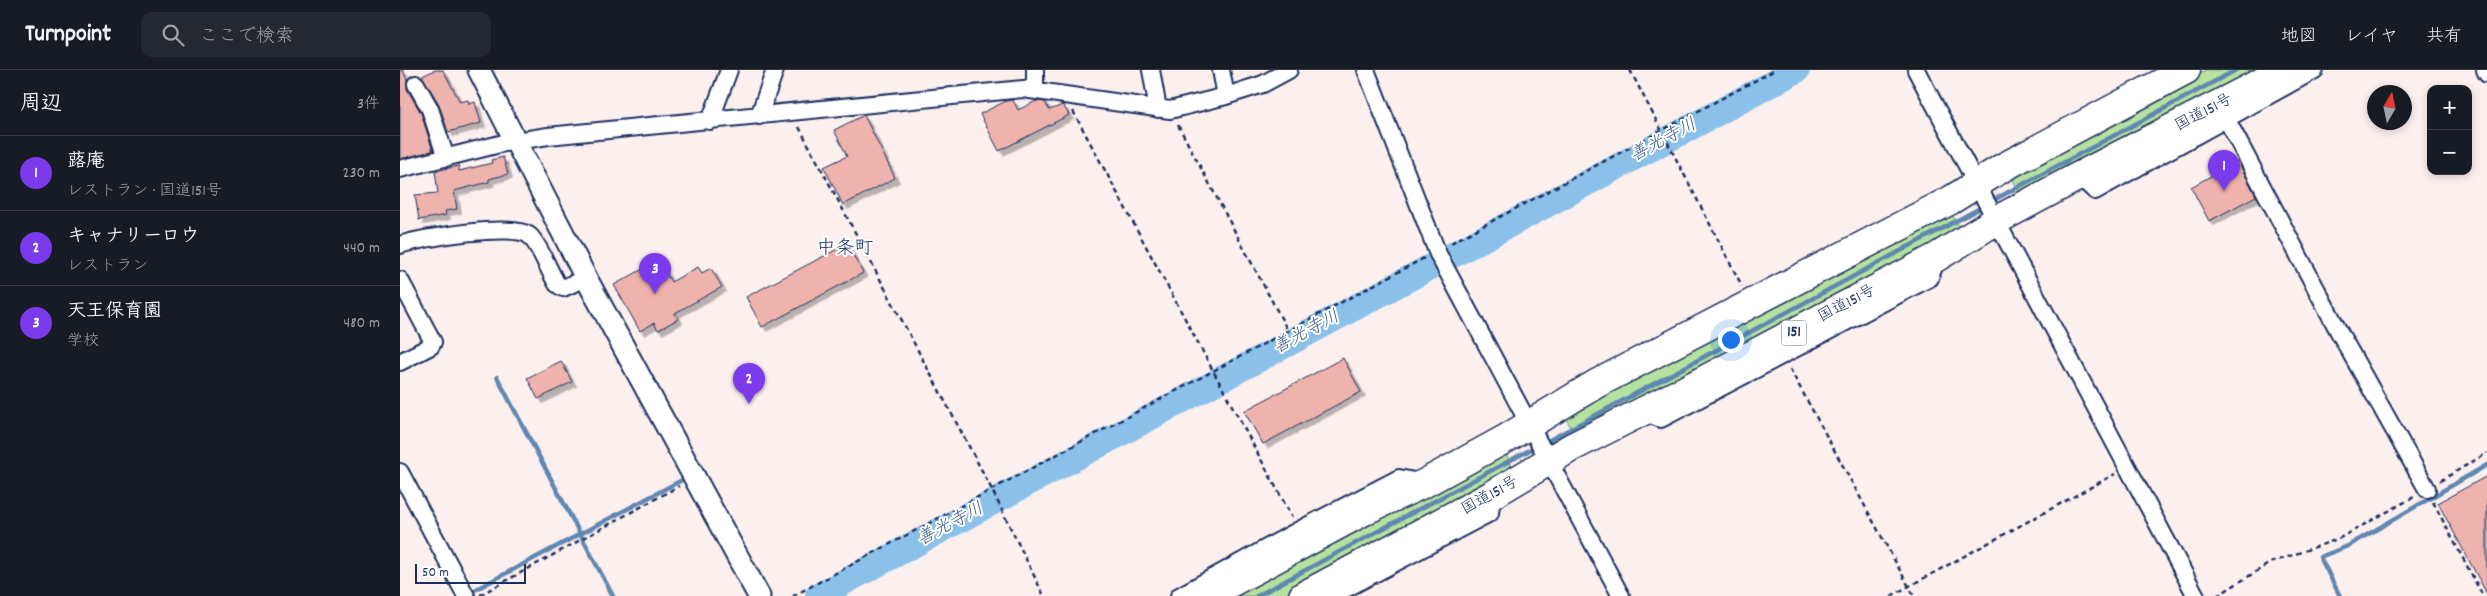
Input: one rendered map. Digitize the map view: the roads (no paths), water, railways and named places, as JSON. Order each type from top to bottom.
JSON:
[{"type":"highway","points":[[1206,596],[1368,509],[1425,483],[1530,424],[1596,384],[1897,229],[2186,70]]},
{"type":"highway","name":"国道151号","points":[[1303,596],[1492,495],[1572,447],[1640,411],[1687,389],[1937,257],[1997,220],[2285,70]]},
{"type":"street","points":[[710,121],[729,70]]},
{"type":"street","points":[[759,116],[774,70]]},
{"type":"street","points":[[1035,70],[1035,90]]},
{"type":"street","points":[[1151,70],[1164,110]]},
{"type":"street","points":[[1221,70],[1226,96]]},
{"type":"street","points":[[400,169],[517,141],[548,136],[1035,90],[1164,110],[1226,96],[1263,84],[1289,70]]},
{"type":"street","points":[[1366,70],[1440,257],[1621,596]]},
{"type":"street","points":[[1916,70],[2196,596]]},
{"type":"street","points":[[2036,151],[2036,137],[2157,70]]},
{"type":"street","points":[[2079,176],[2095,191],[2315,70]]},
{"type":"street","points":[[2485,70],[2487,74]]},
{"type":"street","points":[[484,71],[586,278],[696,476],[759,596]]},
{"type":"street","points":[[416,84],[430,109],[446,158]]},
{"type":"street","points":[[2226,118],[2338,330],[2430,496]]},
{"type":"street","points":[[1596,384],[1593,375],[1883,222],[1897,229]]},
{"type":"street","points":[[400,245],[418,239],[467,233],[520,231],[530,236],[557,284],[563,288],[586,278]]},
{"type":"street","points":[[1640,411],[1661,419],[1930,278],[1937,257]]},
{"type":"street","points":[[400,280],[433,342],[431,346],[400,362]]},
{"type":"street","points":[[400,472],[466,596]]},
{"type":"street","points":[[1179,596],[1399,478],[1425,483]]},
{"type":"street","points":[[1332,596],[1490,513],[1492,495]]},
{"type":"waterway","name":"善光寺川","points":[[818,596],[1797,70]]},
{"type":"waterway","points":[[1990,202],[2236,70]]},
{"type":"waterway","points":[[1544,443],[1984,206]]},
{"type":"waterway","points":[[497,377],[613,596]]},
{"type":"waterway","points":[[1257,596],[1537,446]]},
{"type":"waterway","points":[[2340,596],[2320,557],[2348,546],[2487,465]]},
{"type":"waterway","points":[[469,593],[680,481]]},
{"type":"place","name":"蕗庵","points":[[2224,191]]},
{"type":"place","name":"天王保育園","points":[[655,294]]},
{"type":"place","name":"キャナリーロウ","points":[[749,404]]},
{"type":"district","name":"中条町","points":[[845,249]]}]
